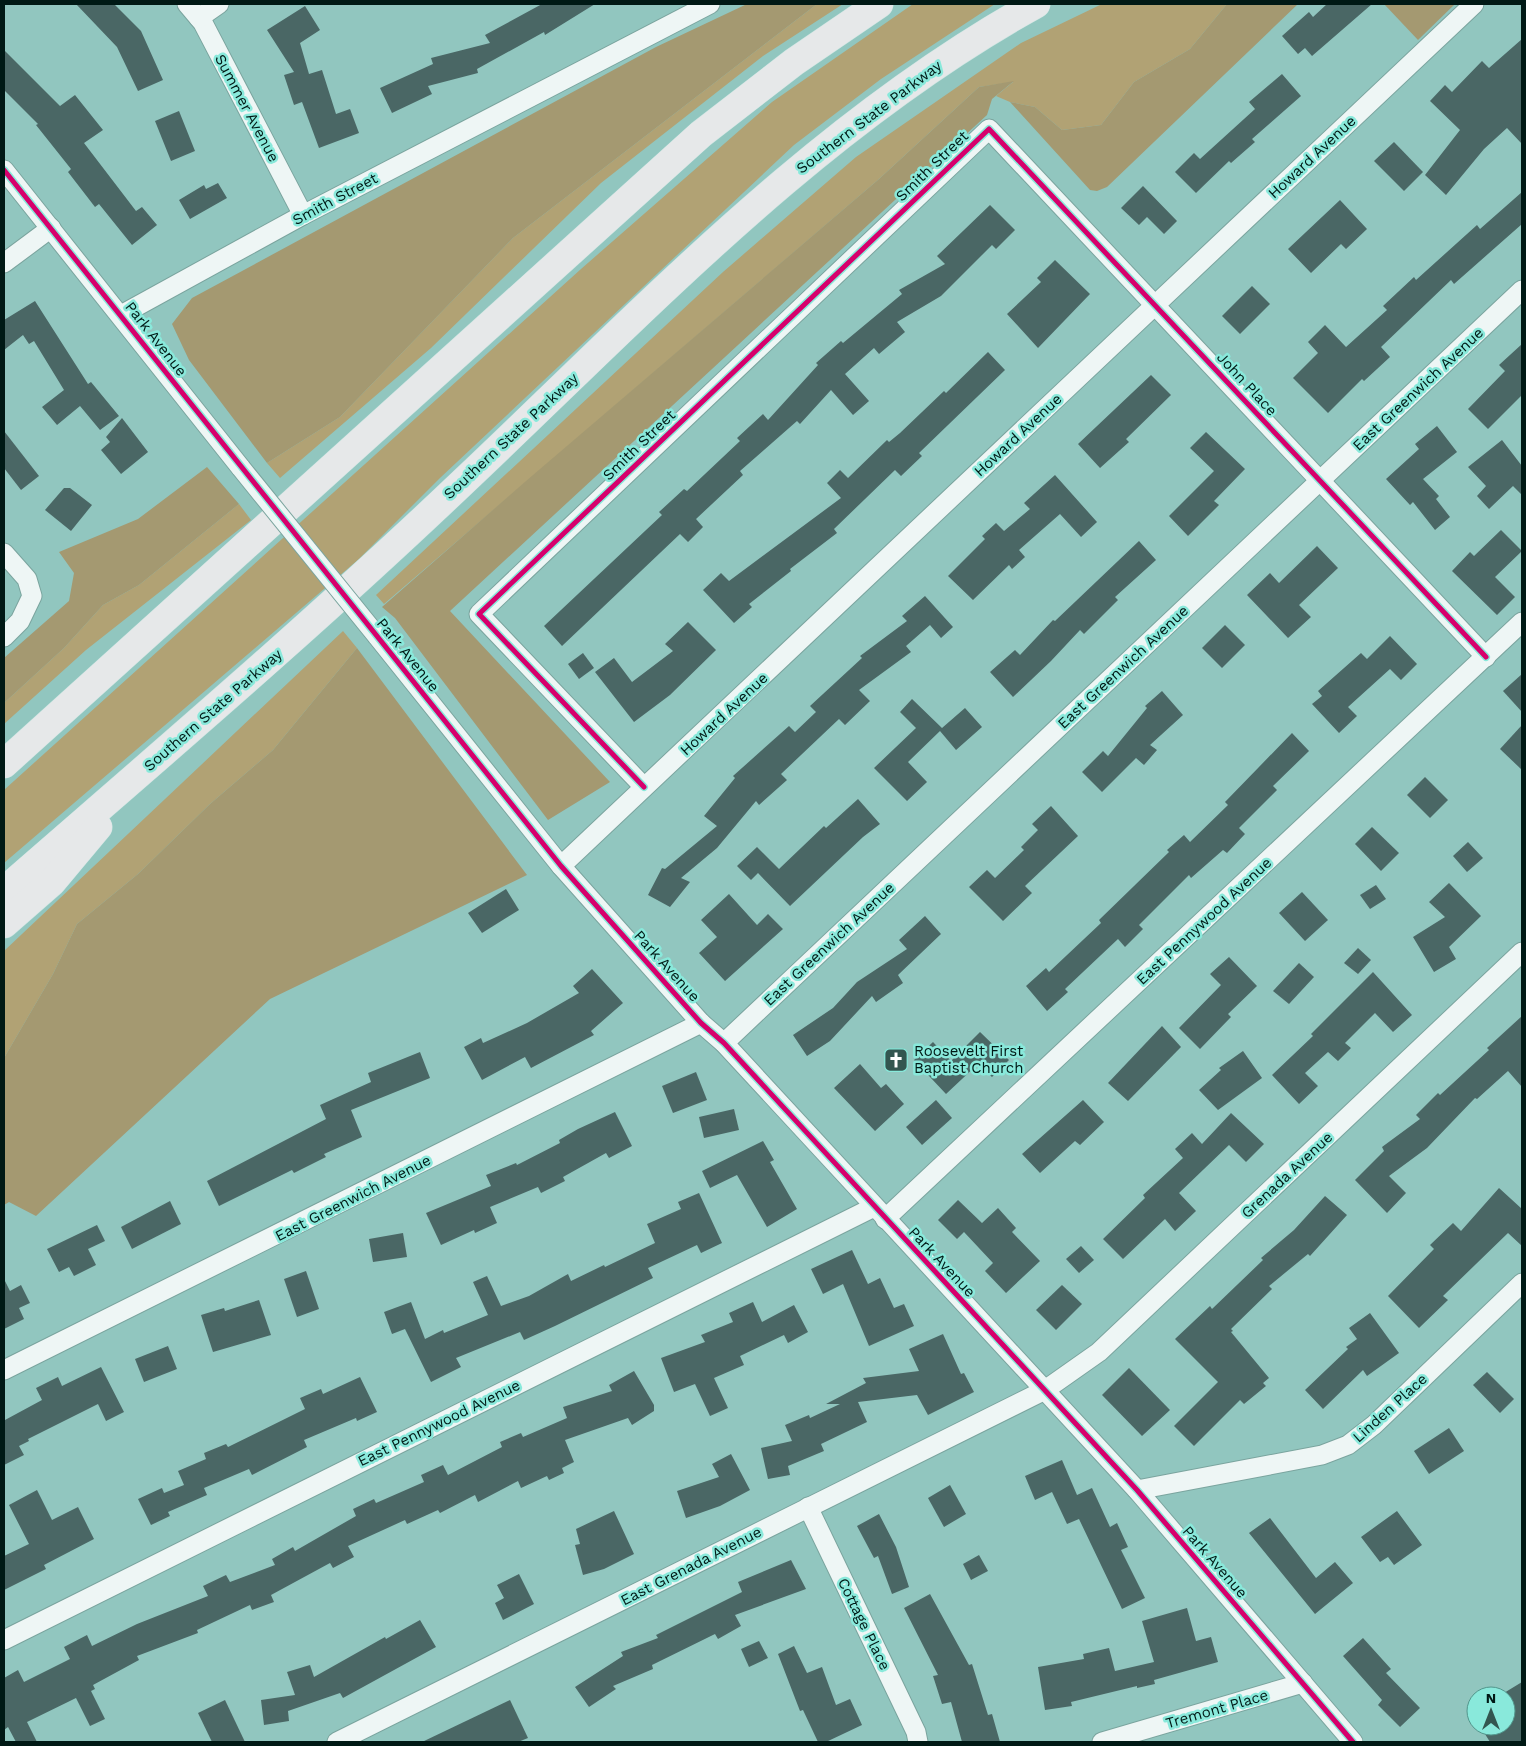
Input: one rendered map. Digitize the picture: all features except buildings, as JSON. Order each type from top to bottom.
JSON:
[{"type":"highway","points":[[4,764],[701,134],[794,62],[880,4]]},
{"type":"highway","name":"Southern State Parkway","points":[[4,891],[352,586],[711,247],[804,164],[864,116],[928,71],[1036,4]]},
{"type":"highway","points":[[4,757],[29,741]]},
{"type":"highway","points":[[4,924],[52,882],[149,765]]},
{"type":"street","points":[[193,11],[219,4]]},
{"type":"street","name":"Smith Street","points":[[121,315],[303,215],[710,4]]},
{"type":"street","name":"Howard Avenue","points":[[562,866],[1474,4]]},
{"type":"street","name":"Summer Avenue","points":[[193,11],[303,215]]},
{"type":"street","name":"Smith Street","points":[[644,787],[479,614],[989,129]]},
{"type":"street","name":"John Place","points":[[989,129],[1486,657]]},
{"type":"street","name":"Park Avenue","points":[[4,170],[562,866],[701,1023],[724,1043],[1137,1490],[1353,1742]]},
{"type":"street","points":[[4,263],[51,228]]},
{"type":"street","name":"East Greenwich Avenue","points":[[724,1043],[1522,290]]},
{"type":"street","points":[[4,637],[20,621],[32,596],[27,579],[10,559]]},
{"type":"street","name":"East Pennywood Avenue","points":[[4,1640],[880,1213],[1522,622]]},
{"type":"street","name":"Grenada Avenue","points":[[1044,1390],[1099,1352],[1522,952]]},
{"type":"street","name":"East Greenwich Avenue","points":[[4,1370],[701,1023]]},
{"type":"street","name":"Linden Place","points":[[1137,1490],[1322,1456],[1348,1445],[1374,1425],[1522,1283]]},
{"type":"street","name":"East Grenada Avenue","points":[[337,1742],[1044,1390]]},
{"type":"street","name":"Cottage Place","points":[[808,1507],[916,1732],[918,1742]]},
{"type":"street","name":"Tremont Place","points":[[1102,1742],[1303,1684]]},
{"type":"shaded area","points":[[747,4],[817,4],[513,238],[340,417],[267,463],[189,360],[172,324],[192,298],[656,47]]},
{"type":"shaded area","points":[[817,4],[843,4],[763,56],[601,183],[431,348],[280,478],[267,463],[340,417],[513,238]]},
{"type":"shaded area","points":[[913,4],[995,4],[881,79],[794,145],[440,478],[359,559],[4,863],[4,790],[581,269],[772,102]]},
{"type":"shaded area","points":[[1102,4],[1227,4],[1190,49],[1134,82],[1101,125],[1062,130],[1035,107],[1010,102],[996,96],[1013,82],[979,87],[879,179],[384,604],[376,595],[723,272],[856,157],[1021,43]]},
{"type":"shaded area","points":[[1227,4],[1298,4],[1107,187],[1097,191],[1090,190],[1010,102],[1035,107],[1062,130],[1101,125],[1134,82],[1190,49]]},
{"type":"shaded area","points":[[1384,4],[1455,4],[1418,40]]},
{"type":"shaded area","points":[[1014,81],[992,99],[987,115],[450,611],[610,782],[548,820],[395,618],[382,607],[526,481],[879,179],[979,87]]},
{"type":"shaded area","points":[[207,467],[239,504],[139,585],[103,605],[64,648],[4,703],[4,658],[69,601],[74,573],[59,552],[138,519]]},
{"type":"shaded area","points":[[239,504],[251,520],[86,650],[4,724],[4,703],[64,648],[103,605],[139,585]]},
{"type":"shaded area","points":[[343,631],[357,648],[273,750],[210,804],[138,874],[77,924],[53,974],[4,1058],[4,951]]},
{"type":"shaded area","points":[[357,648],[527,875],[270,999],[36,1216],[9,1202],[4,1205],[4,1058],[53,974],[77,924],[138,874],[210,804],[273,750]]},
{"type":"cycle path","points":[[644,787],[479,614],[989,129],[1486,657]]},
{"type":"cycle path","points":[[4,170],[561,866],[701,1023],[724,1043],[1137,1490],[1353,1742]]},
{"type":"place","name":"Roosevelt First Baptist Church","points":[[896,1060]]}]
